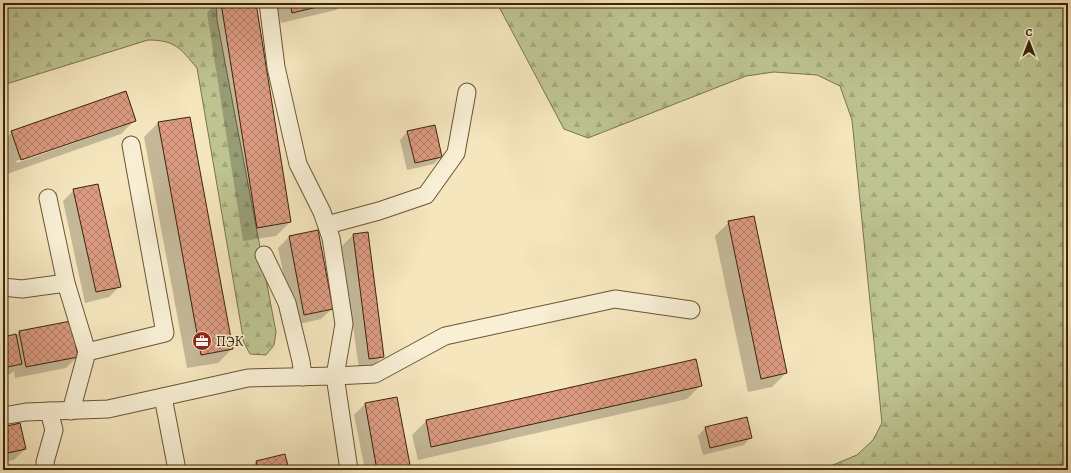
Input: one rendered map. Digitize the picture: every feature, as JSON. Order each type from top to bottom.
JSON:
[{"type":"lane","points":[[268,3],[276,67],[298,164],[322,212],[331,238],[344,324],[334,376],[349,470]]},
{"type":"lane","points":[[327,225],[379,211],[426,195],[456,153],[467,92]]},
{"type":"lane","points":[[87,352],[165,333],[131,144]]},
{"type":"lane","points":[[48,198],[66,283],[87,352],[71,410]]},
{"type":"lane","points":[[264,255],[287,303],[301,361],[303,377]]},
{"type":"lane","points":[[3,287],[22,289],[66,283]]},
{"type":"lane","points":[[3,416],[26,412],[108,409],[248,378],[375,374],[445,336],[615,299],[691,310]]},
{"type":"lane","points":[[163,397],[177,470]]},
{"type":"lane","points":[[46,470],[45,462],[54,430],[49,411]]},
{"type":"green space","points":[[3,3],[216,3],[217,20],[276,332],[274,345],[266,355],[250,354],[244,343],[197,68],[176,46],[157,40],[148,40],[3,85]]},
{"type":"green space","points":[[497,3],[1068,3],[1068,470],[821,470],[857,455],[873,440],[882,423],[852,120],[840,86],[817,75],[774,72],[746,76],[588,138],[564,129]]},
{"type":"building","points":[[221,3],[256,3],[291,222],[257,228]]},
{"type":"building","points":[[290,3],[334,3],[292,13]]},
{"type":"building","points":[[126,91],[136,121],[21,160],[11,131]]},
{"type":"building","points":[[190,117],[233,349],[201,355],[158,122]]},
{"type":"building","points":[[435,125],[442,157],[415,163],[407,131]]},
{"type":"building","points":[[98,184],[121,287],[96,292],[73,189]]},
{"type":"building","points":[[754,216],[787,373],[761,379],[728,221]]},
{"type":"building","points":[[318,230],[333,309],[304,315],[289,236]]},
{"type":"building","points":[[368,232],[384,357],[369,359],[353,234]]},
{"type":"building","points":[[71,321],[78,357],[26,367],[19,331]]},
{"type":"building","points":[[16,334],[22,364],[3,368],[3,337]]},
{"type":"building","points":[[696,359],[702,386],[431,447],[426,420]]},
{"type":"building","points":[[397,397],[411,470],[377,470],[365,403]]},
{"type":"building","points":[[747,417],[752,438],[710,448],[705,427]]},
{"type":"building","points":[[20,423],[26,449],[3,454],[3,427]]},
{"type":"building","points":[[285,454],[289,470],[258,470],[256,461]]},
{"type":"place","name":"ПЭК","points":[[202,341]]}]
